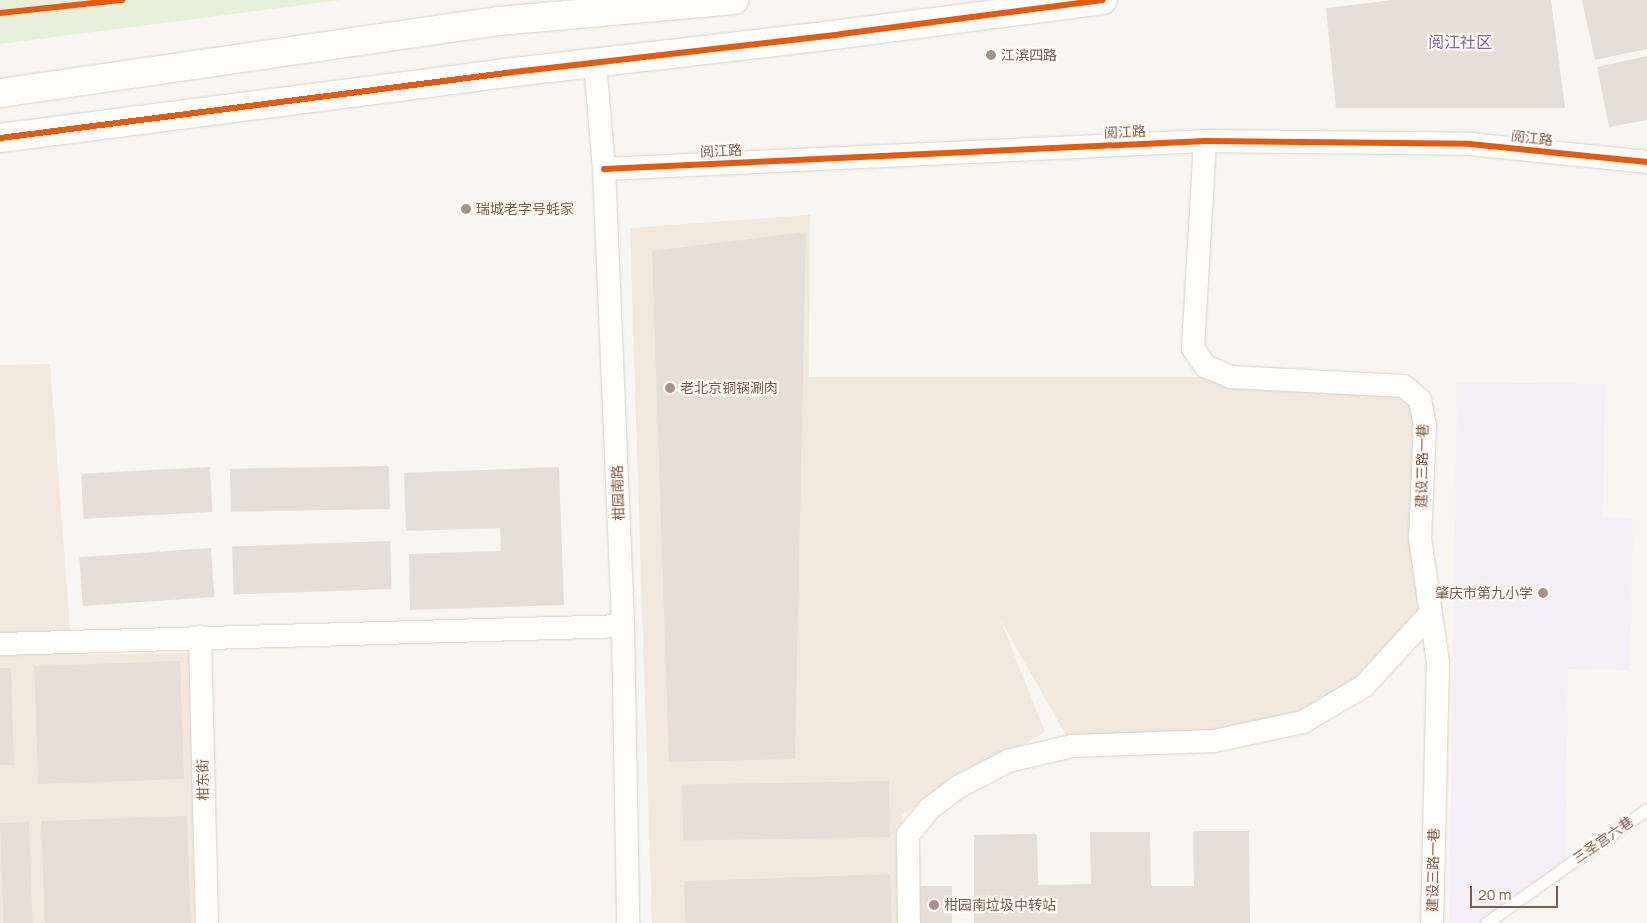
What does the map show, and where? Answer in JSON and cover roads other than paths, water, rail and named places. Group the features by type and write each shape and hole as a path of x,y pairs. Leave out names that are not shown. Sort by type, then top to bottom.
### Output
{"main road":[{"path":"0,93 499,21 734,0"},
{"path":"0,138 506,73 595,64 1102,0"},
{"path":"55,86 60,129"}],"street":[{"name":"柑园南路","path":"595,64 604,169 623,626 628,923"},
{"name":"阅江路","path":"604,169 1205,141 1470,144 1647,162"},
{"name":"建设三路一巷","path":"1205,141 1193,348 1205,366 1231,377 1404,386 1420,400 1425,425 1420,539 1438,662 1432,923"},
{"path":"908,923 908,835 930,809 958,788 1008,761 1072,746 1214,741 1303,722 1364,686 1430,614"},
{"path":"0,644 623,626"},
{"name":"柑东街","path":"200,637 207,923"}],"lane":[{"name":"三圣宫六巷","path":"1486,923 1647,809"}],"place":[{"name":"江滨四路","path":"991,55"},
{"name":"瑞城老字号蚝家","path":"466,209"},
{"name":"老北京铜锅涮肉","path":"670,388"},
{"name":"肇庆市第九小学","path":"1543,593"},
{"name":"柑园南垃圾中转站","path":"934,905"}],"district":[{"name":"阅江社区","path":"1460,42"}]}
